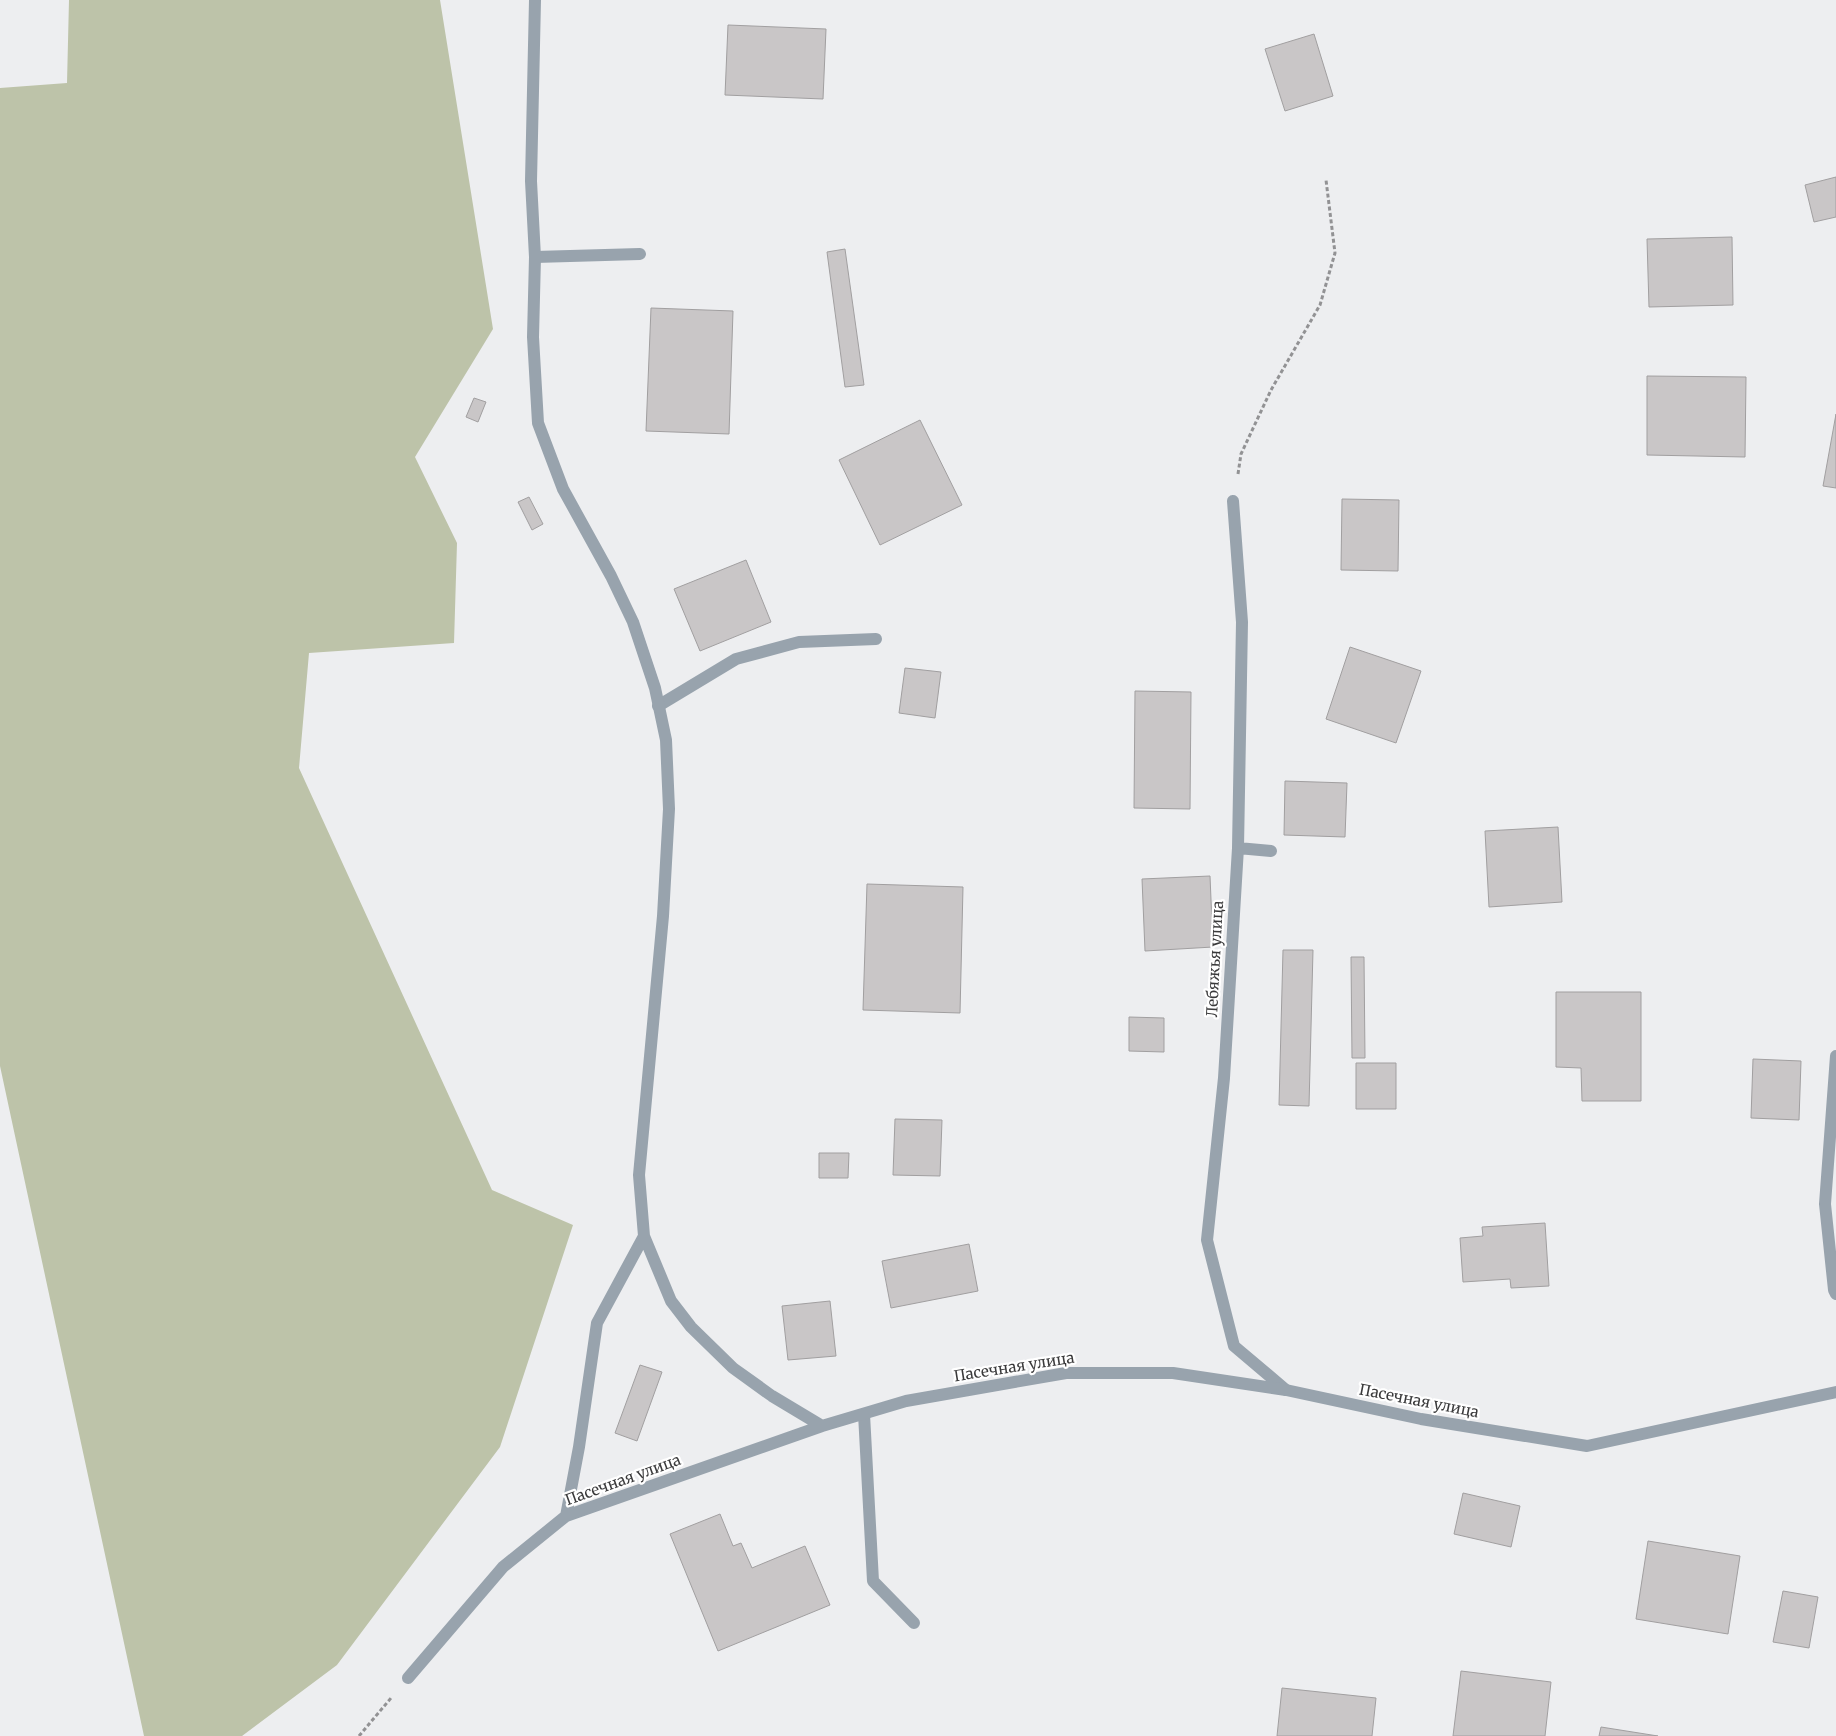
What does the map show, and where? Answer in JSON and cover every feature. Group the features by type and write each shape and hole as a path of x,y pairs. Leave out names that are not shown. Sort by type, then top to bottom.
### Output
{"street":[{"path":"535,0 531,181 535,257 533,337 538,423 563,489 611,576 633,622 654,688 666,740 669,809 663,916 639,1176 644,1236 671,1300 691,1327 733,1368 772,1396 822,1426"},
{"path":"535,257 640,254"},
{"name":"Лебяжья улица","path":"1233,501 1242,622 1238,848 1224,1078 1206,1240 1234,1346 1286,1390"},
{"path":"658,706 736,659 799,642 876,639"},
{"path":"1238,848 1271,851"},
{"path":"1836,1056 1825,1204 1836,1294"},
{"path":"566,1516 579,1448 597,1323 644,1236"},
{"name":"Пасечная улица","path":"408,1678 503,1566 566,1516 822,1426 906,1401 1066,1373 1174,1373 1286,1390 1420,1419 1587,1446 1836,1392"},
{"path":"864,1414 872,1581 914,1623"}],"path":[{"path":"1233,501 1241,454 1271,390 1320,305 1323,296 1335,253 1326,180"},
{"path":"360,1736 408,1678"}],"green space":[{"path":"69,0 440,0 493,329 415,457 457,543 454,643 309,653 299,768 492,1190 573,1225 500,1447 337,1665 242,1736 144,1736 0,1066 0,88 67,83"}],"building":[{"path":"728,25 826,29 823,99 725,95"},
{"path":"1314,34 1333,96 1285,111 1265,49"},
{"path":"1836,177 1836,217 1814,222 1805,185"},
{"path":"1732,237 1733,305 1649,307 1647,239"},
{"path":"845,249 864,385 845,387 827,252"},
{"path":"651,308 733,311 729,434 646,431"},
{"path":"1647,376 1746,377 1745,457 1647,455"},
{"path":"474,398 486,402 478,422 466,417"},
{"path":"1836,414 1836,488 1823,486"},
{"path":"920,420 962,505 880,545 839,460"},
{"path":"529,497 543,524 532,530 518,502"},
{"path":"1342,499 1399,500 1398,571 1341,570"},
{"path":"746,560 771,622 700,651 674,589"},
{"path":"1350,647 1421,671 1396,743 1326,719"},
{"path":"905,668 941,672 935,718 899,713"},
{"path":"1135,691 1191,692 1190,809 1134,808"},
{"path":"1285,781 1347,783 1345,837 1284,835"},
{"path":"1558,827 1562,902 1489,907 1485,831"},
{"path":"1210,876 1213,947 1145,951 1142,879"},
{"path":"867,884 963,887 960,1013 863,1010"},
{"path":"1283,950 1313,950 1309,1106 1279,1105"},
{"path":"1351,957 1364,957 1365,1058 1352,1058"},
{"path":"1556,992 1641,992 1641,1101 1582,1101 1581,1068 1556,1067"},
{"path":"1129,1017 1164,1018 1164,1052 1129,1051"},
{"path":"1753,1059 1801,1061 1799,1120 1751,1118"},
{"path":"1356,1063 1396,1063 1396,1109 1356,1109"},
{"path":"895,1119 942,1120 940,1176 893,1175"},
{"path":"819,1153 849,1153 848,1178 819,1178"},
{"path":"1545,1223 1549,1286 1511,1288 1510,1279 1463,1282 1460,1238 1483,1236 1482,1227"},
{"path":"969,1244 978,1291 891,1308 882,1261"},
{"path":"830,1301 836,1356 788,1360 782,1306"},
{"path":"640,1365 662,1372 637,1441 615,1433"},
{"path":"1463,1493 1520,1506 1511,1547 1454,1534"},
{"path":"720,1514 733,1546 741,1543 752,1568 805,1546 830,1605 718,1651 670,1534"},
{"path":"1648,1541 1740,1556 1728,1634 1636,1619"},
{"path":"1783,1591 1818,1597 1809,1648 1773,1642"},
{"path":"1461,1671 1551,1682 1545,1736 1453,1736"},
{"path":"1282,1688 1376,1698 1372,1736 1277,1736"},
{"path":"1601,1727 1658,1736 1599,1736"}]}
